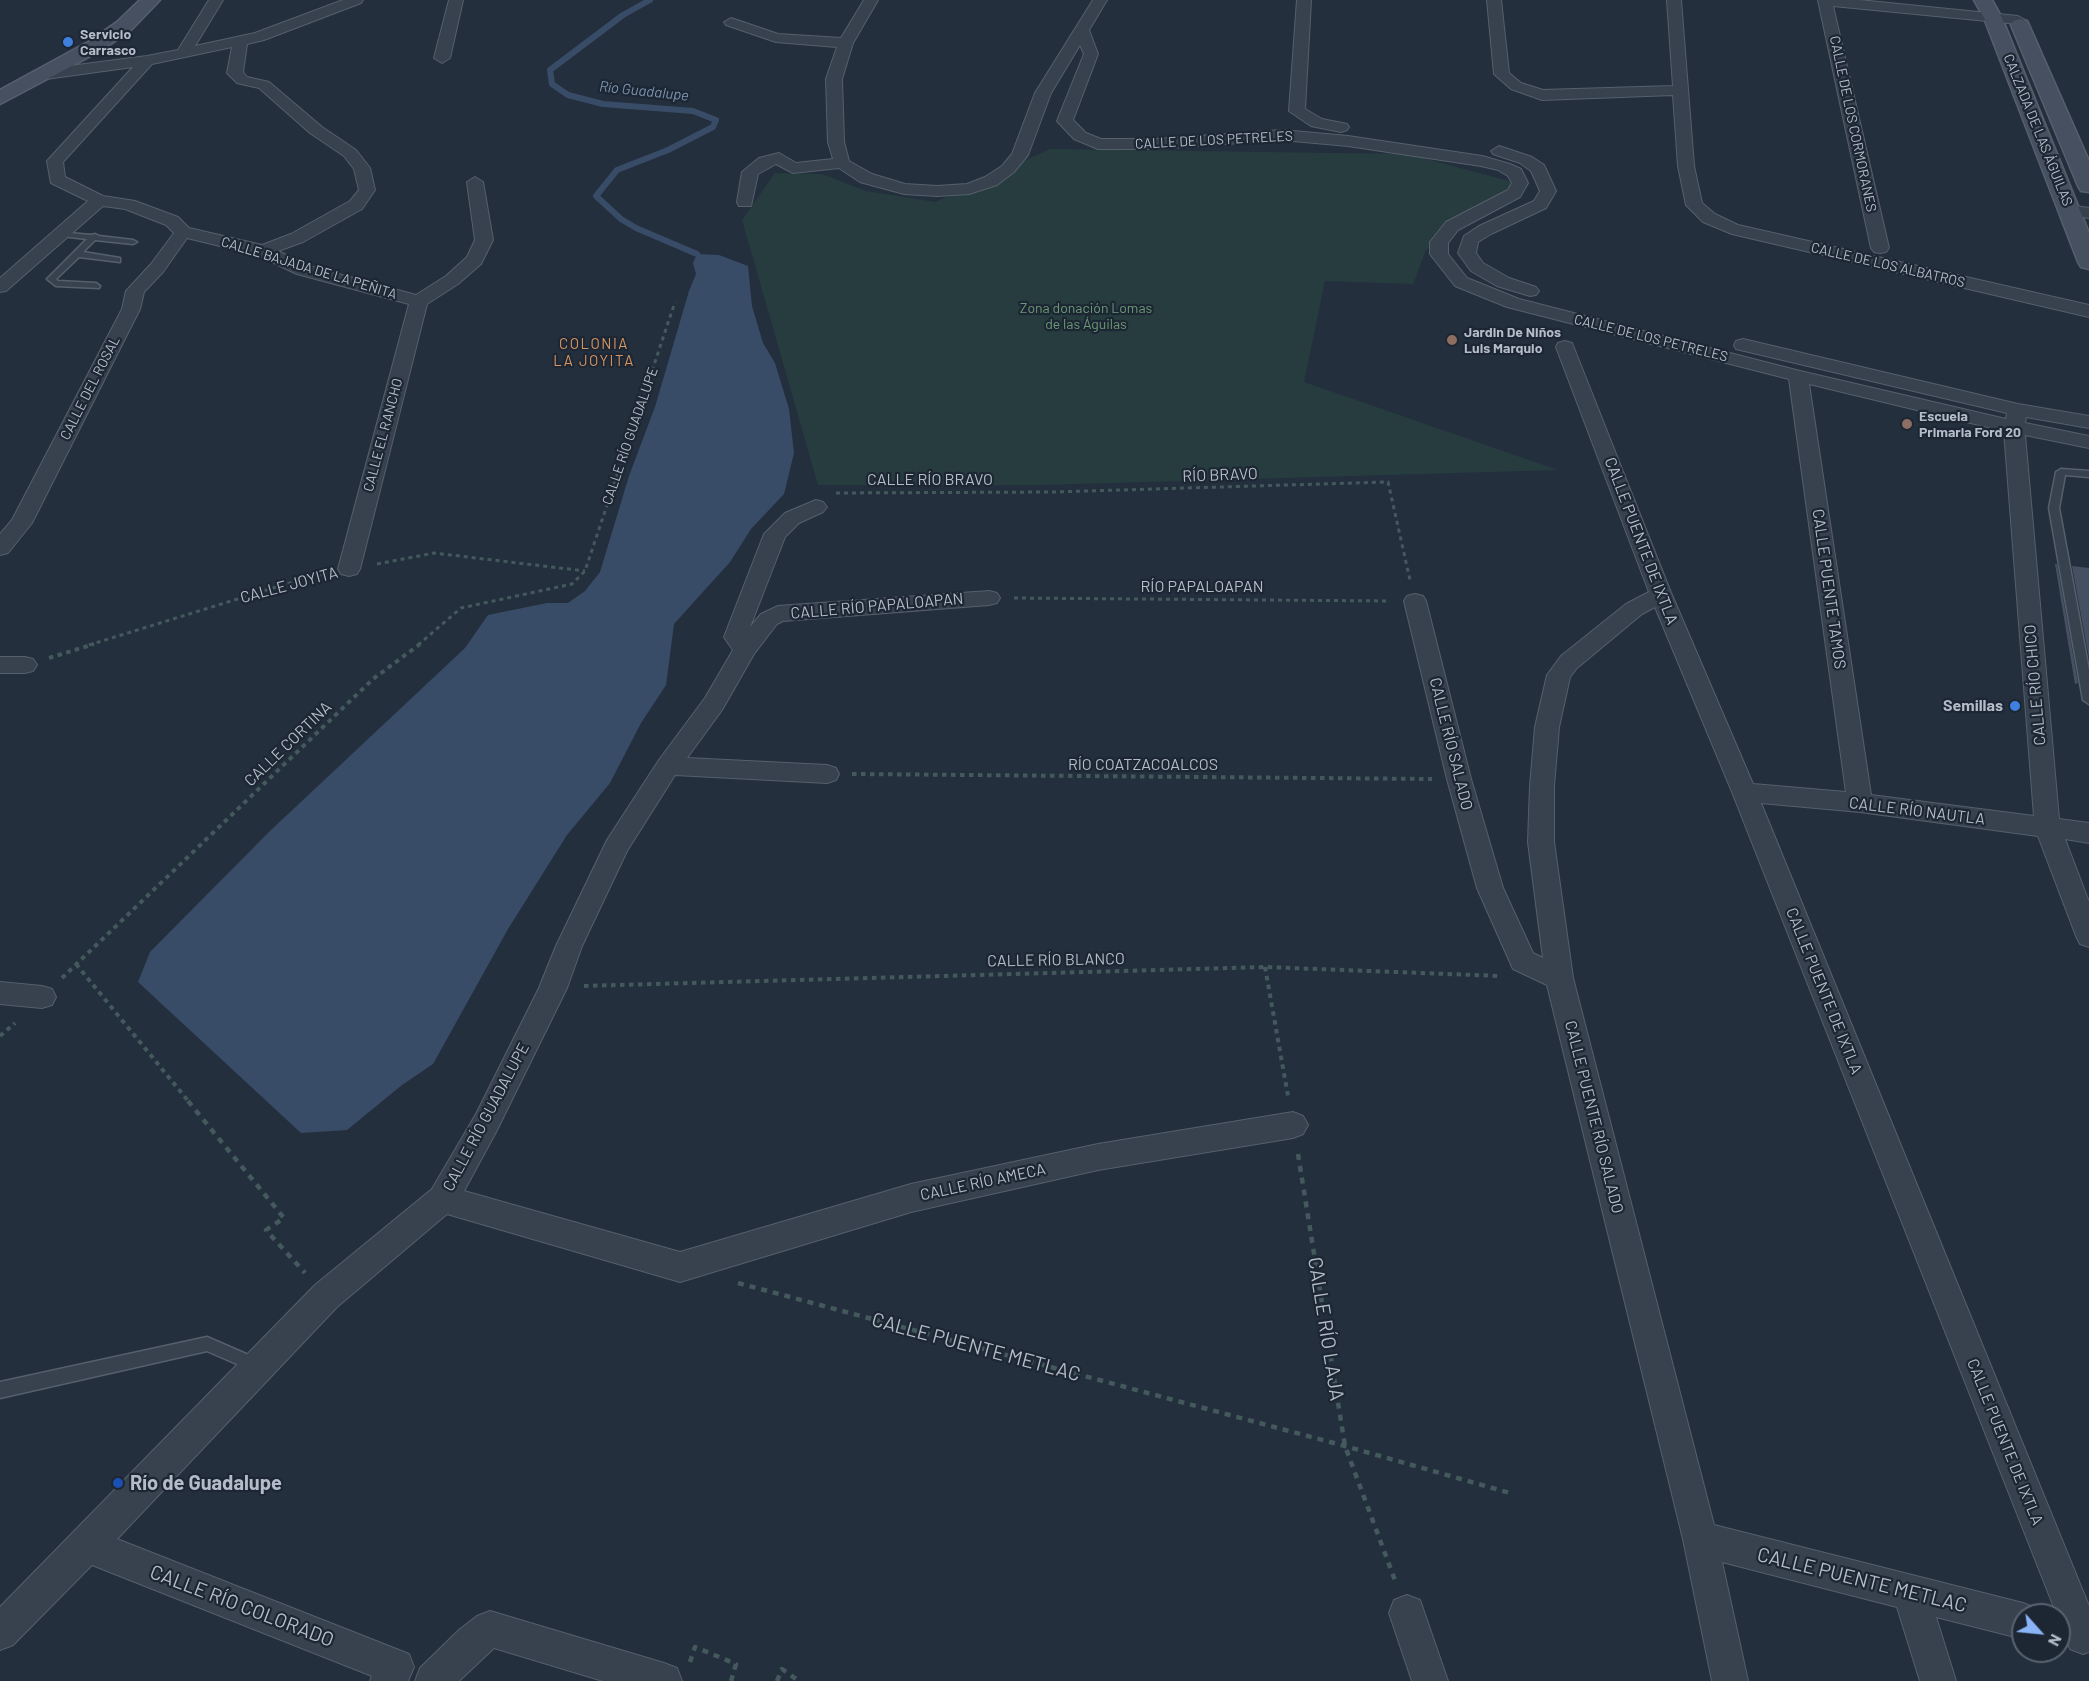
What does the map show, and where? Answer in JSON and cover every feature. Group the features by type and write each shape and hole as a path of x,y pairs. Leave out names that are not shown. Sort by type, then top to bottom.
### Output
{"main road":[{"path":"0,98 95,46 124,26 151,0"},
{"name":"CALZADA DE LAS ÁGUILAS","path":"2000,9 2089,186"},
{"name":"CALZADA DE LAS ÁGUILAS","path":"2000,9 2079,211 2089,262"}],"street":[{"path":"184,52 216,0"},
{"path":"46,74 147,61 259,37 356,0"},
{"path":"442,58 456,0"},
{"path":"842,164 836,142 834,79 846,43 871,0"},
{"path":"745,202 750,172 765,161 779,158 793,168 842,164 867,178 904,189 937,191 969,189 991,181 1008,169 1020,155 1043,93 1083,32 1100,0"},
{"name":"CALLE DE LOS PETRELES","path":"1304,0 1297,111 1317,123 1492,149 1526,160 1538,168 1548,191 1540,204 1485,230 1470,240 1467,253 1477,267 1503,282 1568,303 2016,418 2089,442"},
{"path":"1494,0 1502,74 1516,86 1542,95 1682,90"},
{"path":"1674,0 1686,166 1694,205"},
{"path":"1913,0 2000,9"},
{"path":"1825,1 2000,9"},
{"name":"CALLE DE LOS CORMORANES","path":"1825,1 1880,248"},
{"path":"731,22 776,38 846,43"},
{"name":"CALLE DE LOS PETRELES","path":"1083,32 1091,54 1065,121 1080,136 1098,144 1146,144 1282,135 1348,141 1482,161 1504,167 1515,173 1520,183 1514,193 1452,226 1439,242 1439,254 1461,282 1513,303 1798,376 2016,418 2089,422"},
{"path":"240,41 235,74 242,80 264,85 316,130 350,153 362,168 367,190 356,205 297,238 262,251"},
{"name":"CALLE BAJADA DE LA PEÑITA","path":"147,61 55,161 57,179 99,200 129,205 172,221 183,232 262,251 303,270 419,302 452,280 475,260 484,240 475,182"},
{"path":"0,287 99,200"},
{"name":"CALLE DE LOS ALBATROS","path":"1694,205 2089,295"},
{"name":"CALLE DE LOS ALBATROS","path":"1694,205 1709,218 1732,229 2089,311"},
{"name":"CALLE DEL ROSAL","path":"0,548 21,523 131,309 135,291 157,268 183,232"},
{"name":"CALLE EL RANCHO","path":"349,569 419,302"},
{"name":"CALLE PUENTE DE IXTLA","path":"1565,347 1661,595 1744,792 2077,1634"},
{"name":"CALLE PUENTE TAMOS","path":"1798,376 1860,803"},
{"name":"CALLE RÍO CHICO","path":"2016,418 2047,827 2089,936"},
{"path":"745,649 735,637 775,534 792,518 816,507"},
{"name":"CALLE PUENTE RÍO SALADO","path":"1661,595 1634,609 1569,662 1559,675 1547,727 1542,786 1541,842 1559,978 1700,1539 1730,1681"},
{"name":"CALLE RÍO PAPALOAPAN","path":"745,649 769,619 778,614 989,598"},
{"name":"CALLE RÍO SALADO","path":"1415,601 1459,779 1490,888 1523,961 1559,978"},
{"name":"CALLE RÍO GUADALUPE","path":"0,1632 87,1545 326,1296 443,1199 486,1123 553,988 569,946 616,847 668,766 714,704 745,649"},
{"path":"0,665 25,665"},
{"path":"668,766 827,774"},
{"name":"CALLE RÍO NAUTLA","path":"1744,792 1860,803 2089,833"},
{"path":"0,993 42,997"},
{"name":"CALLE RÍO AMECA","path":"680,1267 911,1198 1098,1157 1293,1125"},
{"path":"443,1199 680,1267"},
{"name":"CALLE PUENTE METLAC","path":"1700,1539 2011,1618"},
{"name":"CALLE RÍO COLORADO","path":"87,1545 392,1674"},
{"path":"1911,1593 1938,1681"},
{"path":"1407,1613 1430,1681"},
{"path":"433,1681 490,1629 676,1675"}],"lane":[{"path":"61,234 134,242"},
{"path":"95,236 51,279 52,282 96,286"},
{"path":"77,254 117,260"},
{"path":"2089,474 2061,472 2054,507 2089,700"},
{"path":"0,1390 207,1344 259,1366"}],"path":[{"name":"CALLE RÍO GUADALUPE","path":"585,571 675,302"},
{"name":"RÍO BRAVO","path":"1053,492 1388,482 1415,601"},
{"name":"CALLE RÍO BRAVO","path":"816,507 822,493 1053,492"},
{"name":"CALLE JOYITA","path":"25,665 299,580 434,553 585,571"},
{"name":"CALLE CORTINA","path":"42,997 373,679 412,651 461,608 572,584 585,571"},
{"name":"RÍO PAPALOAPAN","path":"989,598 1415,601"},
{"name":"RÍO COATZACOALCOS","path":"827,774 1459,779"},
{"path":"76,964 284,1218 266,1230 326,1296"},
{"name":"CALLE RÍO BLANCO","path":"553,988 624,983 1265,967 1559,978"},
{"name":"CALLE RÍO LAJA","path":"1265,967 1345,1446 1407,1613"},
{"name":"CALLE PUENTE METLAC","path":"680,1267 1345,1446 1510,1493"},
{"path":"676,1675 695,1647 736,1664 731,1681"},
{"path":"777,1681 782,1669 799,1681"}],"green space":[{"name":"Zona donación Lomas de las Águilas","path":"1050,149 1408,154 1520,184 1426,250 1413,284 1325,281 1304,382 1558,470 1043,485 818,485 742,220 775,173 822,174 866,191 935,202"}],"water":[{"path":"697,254 719,255 748,266 752,306 763,343 775,363 789,409 794,453 784,494 751,529 730,562 674,624 666,685 641,723 610,783 567,835 508,929 433,1064 402,1085 347,1130 301,1133 138,982 150,952 270,831 465,648 488,615 547,603 568,603 585,591 600,572 629,476 655,407 696,274 693,263"}],"building":[{"path":"2055,564 2057,564 2078,683 2075,684"},
{"path":"2072,566 2089,568 2089,658"}],"waterway":[{"name":"Río Guadalupe","path":"650,0 623,15 550,70 552,84 568,95 603,104 693,111 716,120 713,127 668,150 617,170 596,196 621,219 636,228 697,254"}],"place":[{"name":"Servicio Carrasco","path":"68,42"},
{"name":"Jardin De Niños Luis Marquio","path":"1452,340"},
{"name":"Escuela Primaria Ford 20","path":"1907,424"},
{"name":"Semillas","path":"2015,706"},
{"name":"Río de Guadalupe","path":"118,1483"}],"district":[{"name":"COLONIA LA JOYITA","path":"594,352"}]}
